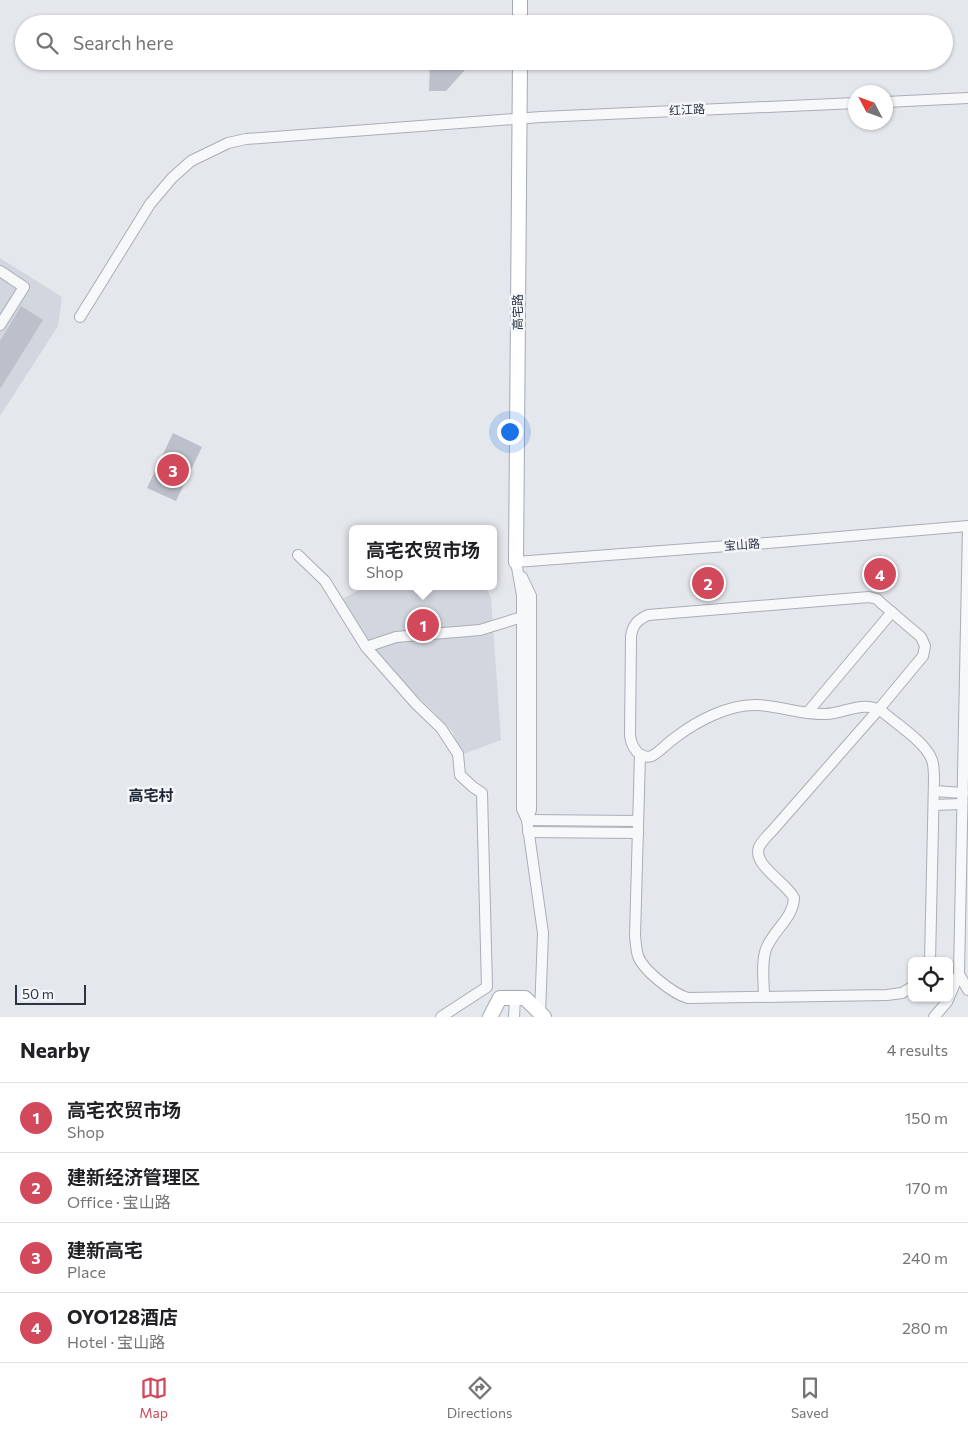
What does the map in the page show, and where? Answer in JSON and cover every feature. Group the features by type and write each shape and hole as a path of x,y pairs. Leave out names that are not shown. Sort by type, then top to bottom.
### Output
{"main road":[{"path":"520,0 520,15"},
{"name":"高宅路","path":"516,562 520,70"},
{"path":"490,1017 500,998 525,998 542,1015"}],"street":[{"path":"893,102 968,98"},
{"name":"红江路","path":"80,317 157,195 181,169 200,155 228,143 246,139 520,118 848,103"},
{"path":"0,271 24,287 0,325"},
{"path":"934,1017 947,1002 959,974 968,526"},
{"name":"宝山路","path":"516,562 789,542 968,526"},
{"path":"298,555 325,580 366,647 416,704 441,728 458,754 460,775 473,788 482,793 487,987 441,1017"},
{"path":"516,562 522,595 522,809 527,820 544,933 542,1015"},
{"path":"516,562 531,596 531,810 527,820"},
{"path":"764,997 765,951 791,912 794,898 787,886 761,864 758,858 759,846 879,709 920,660 925,649 924,642 921,637 877,599 869,597 656,614 643,617 633,627 631,638 630,735 632,745 640,755 652,756 680,733 711,717 736,708 758,706 827,714 860,707 879,709 921,745 932,763 934,792 930,957"},
{"path":"807,713 892,612"},
{"path":"366,647 396,637 480,630 522,617"},
{"path":"640,755 635,936 638,956 642,963 675,993 688,998 896,995 908,989"},
{"path":"934,792 962,792"},
{"path":"934,805 962,804"},
{"path":"527,820 638,821"},
{"path":"528,832 638,833"},
{"path":"959,974 968,990"},
{"path":"514,1017 515,998"}],"shaded area":[{"path":"0,258 62,297 58,326 0,416"},
{"path":"359,590 487,590 491,598 501,740 461,755 453,732 365,643 342,599"}],"building":[{"path":"430,70 465,70 446,91 429,91"},
{"path":"21,306 43,320 0,389 0,341"},
{"path":"173,433 202,447 176,501 147,488"}],"place":[{"name":"建新高宅","path":"173,470"},
{"name":"OYO128酒店","path":"880,574"},
{"name":"建新经济管理区","path":"708,583"},
{"name":"高宅农贸市场","path":"423,625"}],"district":[{"name":"高宅村","path":"151,796"}]}
